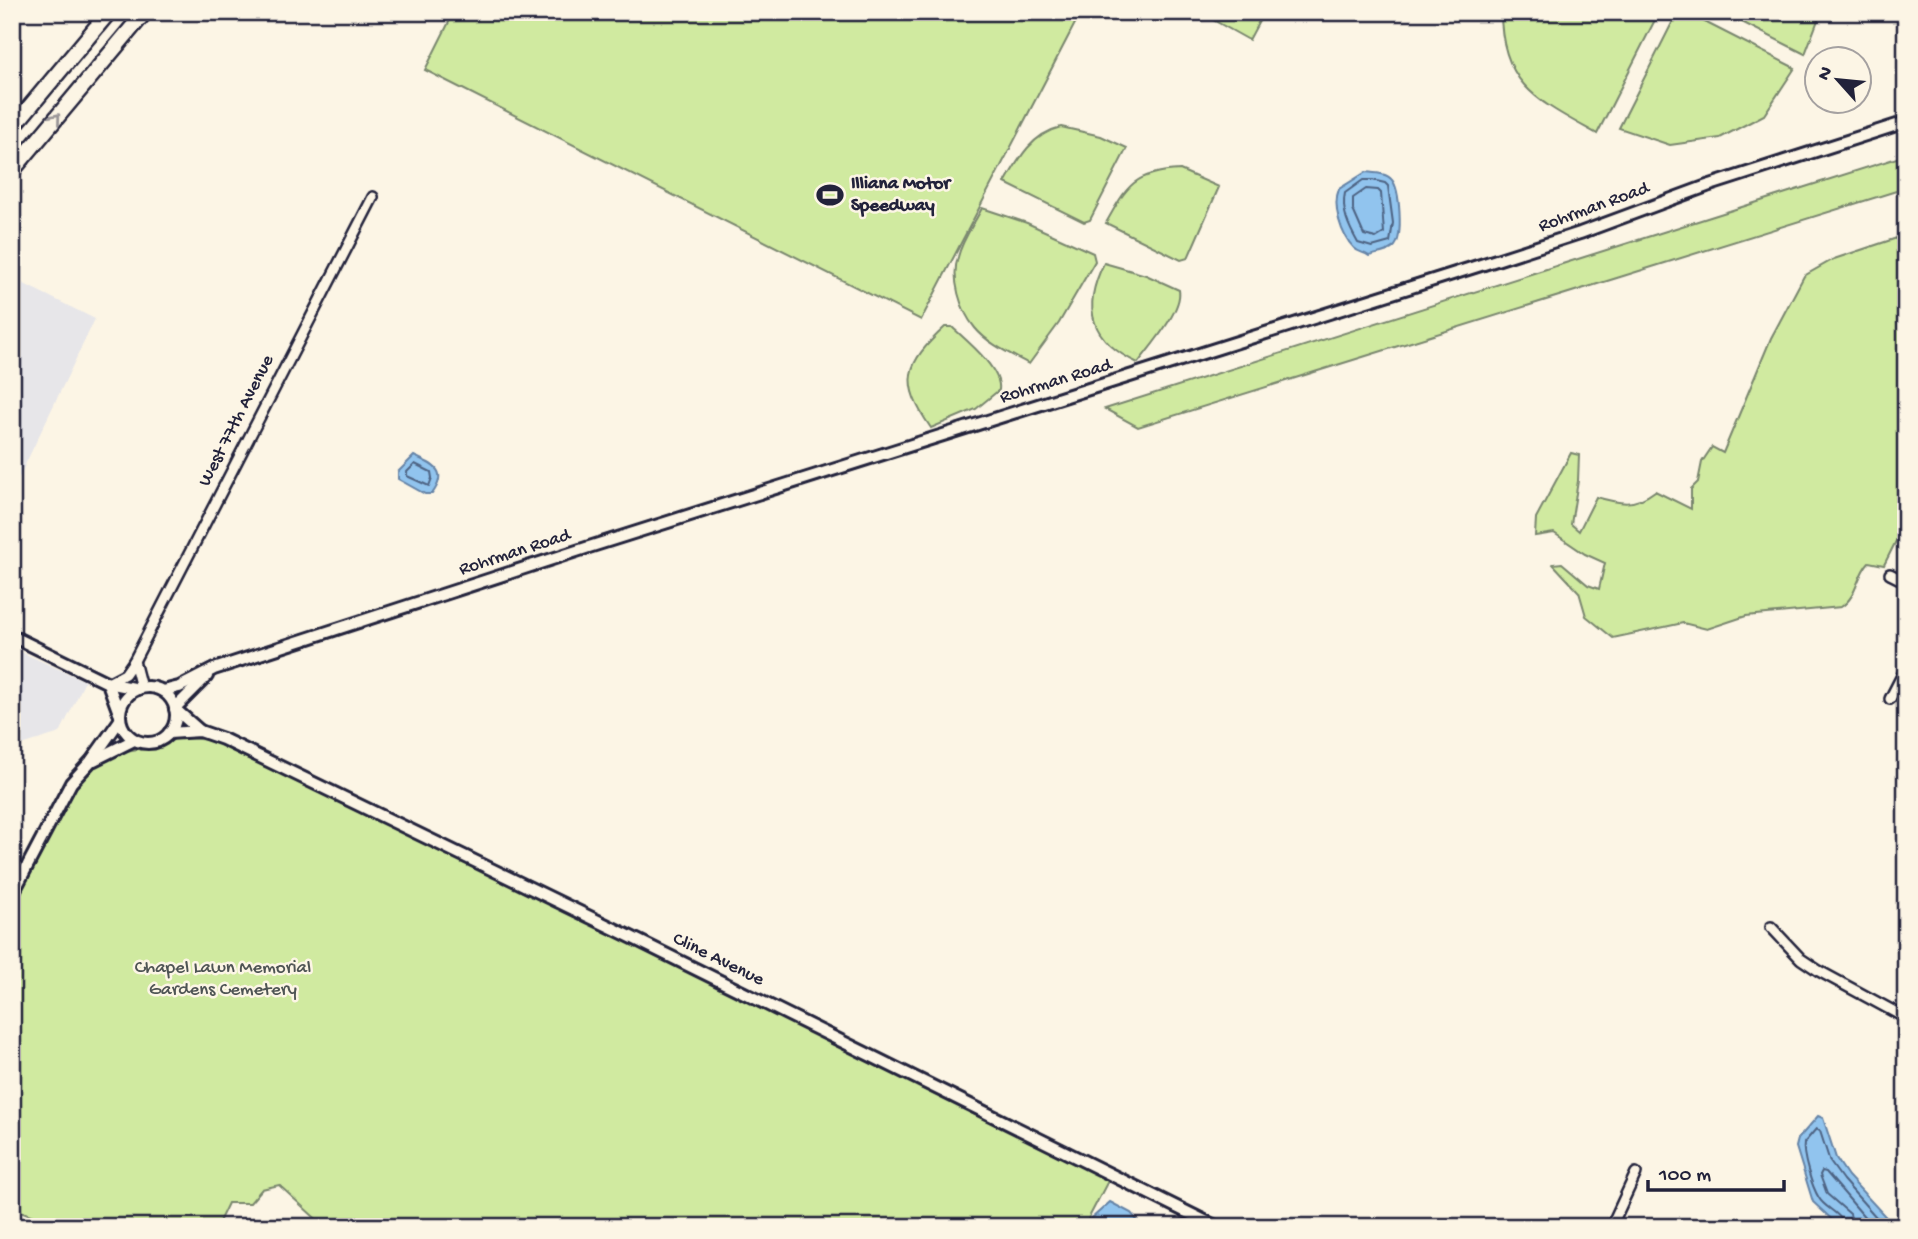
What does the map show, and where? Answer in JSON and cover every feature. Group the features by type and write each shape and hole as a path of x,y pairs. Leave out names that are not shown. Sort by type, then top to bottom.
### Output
{"main road":[{"path":"12,128 109,12"},
{"path":"12,170 145,12"}],"street":[{"name":"Rohrman Road","path":"163,691 179,687 214,669 589,547 1580,233 1707,186 1906,122"},
{"name":"West 77th Avenue","path":"108,683 125,674 134,661 373,197"},
{"path":"1890,574 1906,582"},
{"path":"12,636 108,683 139,688 152,687 163,691 175,708 176,719 169,733 153,743 134,740 125,732 108,683"},
{"path":"134,661 139,688"},
{"path":"1890,699 1906,668"},
{"name":"Rohrman Road","path":"175,708 214,669"},
{"path":"12,895 71,783 91,761 120,717 127,696 139,688"},
{"name":"Cline Avenue","path":"175,708 200,731"},
{"name":"Cline Avenue","path":"169,733 200,731 223,739 1217,1227"},
{"path":"91,761 134,740"},
{"path":"1771,927 1801,959 1906,1018"},
{"path":"1611,1227 1636,1173"}],"shaded area":[{"path":"12,278 95,319 12,492"},
{"path":"12,648 85,681 60,733 12,748"}],"green space":[{"name":"Illiana Motor Speedway","path":"454,12 1081,12 921,320 425,70"},
{"path":"1199,12 1264,12 1249,40"},
{"path":"1501,12 1659,12 1597,134 1542,101 1516,75 1503,37"},
{"path":"1722,12 1821,12 1808,46 1802,46 1802,52"},
{"path":"1689,14 1795,68 1764,115 1720,138 1670,145 1619,128 1674,19"},
{"path":"1061,127 1101,136 1127,148 1090,220 1084,222 1005,183 1021,156 1034,141"},
{"path":"1906,155 1906,188 1138,427 1105,409"},
{"path":"1180,170 1219,187 1188,258 1181,260 1106,223 1120,199 1134,183 1152,174"},
{"path":"982,208 1027,223 1093,253 1095,261 1059,323 1029,364 980,334 965,312 958,294 958,257"},
{"path":"1906,235 1906,521 1884,565 1869,562 1851,597 1841,607 1746,616 1707,629 1683,623 1613,638 1586,616 1579,592 1553,564 1562,563 1588,585 1599,589 1605,563 1585,554 1554,533 1535,536 1536,518 1571,453 1579,455 1571,524 1579,531 1596,497 1627,503 1640,500 1655,491 1691,509 1691,489 1698,482 1702,462 1712,447 1723,453 1771,338 1804,276 1834,259"},
{"path":"1104,263 1146,275 1179,290 1179,298 1171,318 1138,363 1110,345 1095,322 1093,295"},
{"path":"945,327 952,327 982,356 995,373 999,390 976,409 931,428 914,398 911,374 921,352"},
{"name":"Chapel Lawn Memorial Gardens Cemetery","path":"170,739 209,740 230,747 1109,1179 1084,1227 325,1227 279,1185 262,1189 250,1203 228,1203 215,1227 67,1227 18,1210 12,1211 12,906 69,795 87,773 119,752 151,747"}],"water":[{"path":"1366,172 1384,175 1392,180 1400,213 1395,246 1369,256 1356,250 1345,236 1337,204 1339,189"},
{"path":"414,456 428,462 439,474 432,494 425,494 398,479 398,472"},
{"path":"1818,1116 1823,1118 1836,1158 1848,1176 1895,1227 1840,1227 1813,1202 1796,1147 1798,1139"},
{"path":"1110,1202 1131,1213 1143,1227 1086,1227"}],"place":[{"name":"Illiana Motor Speedway","path":"830,195"}]}
